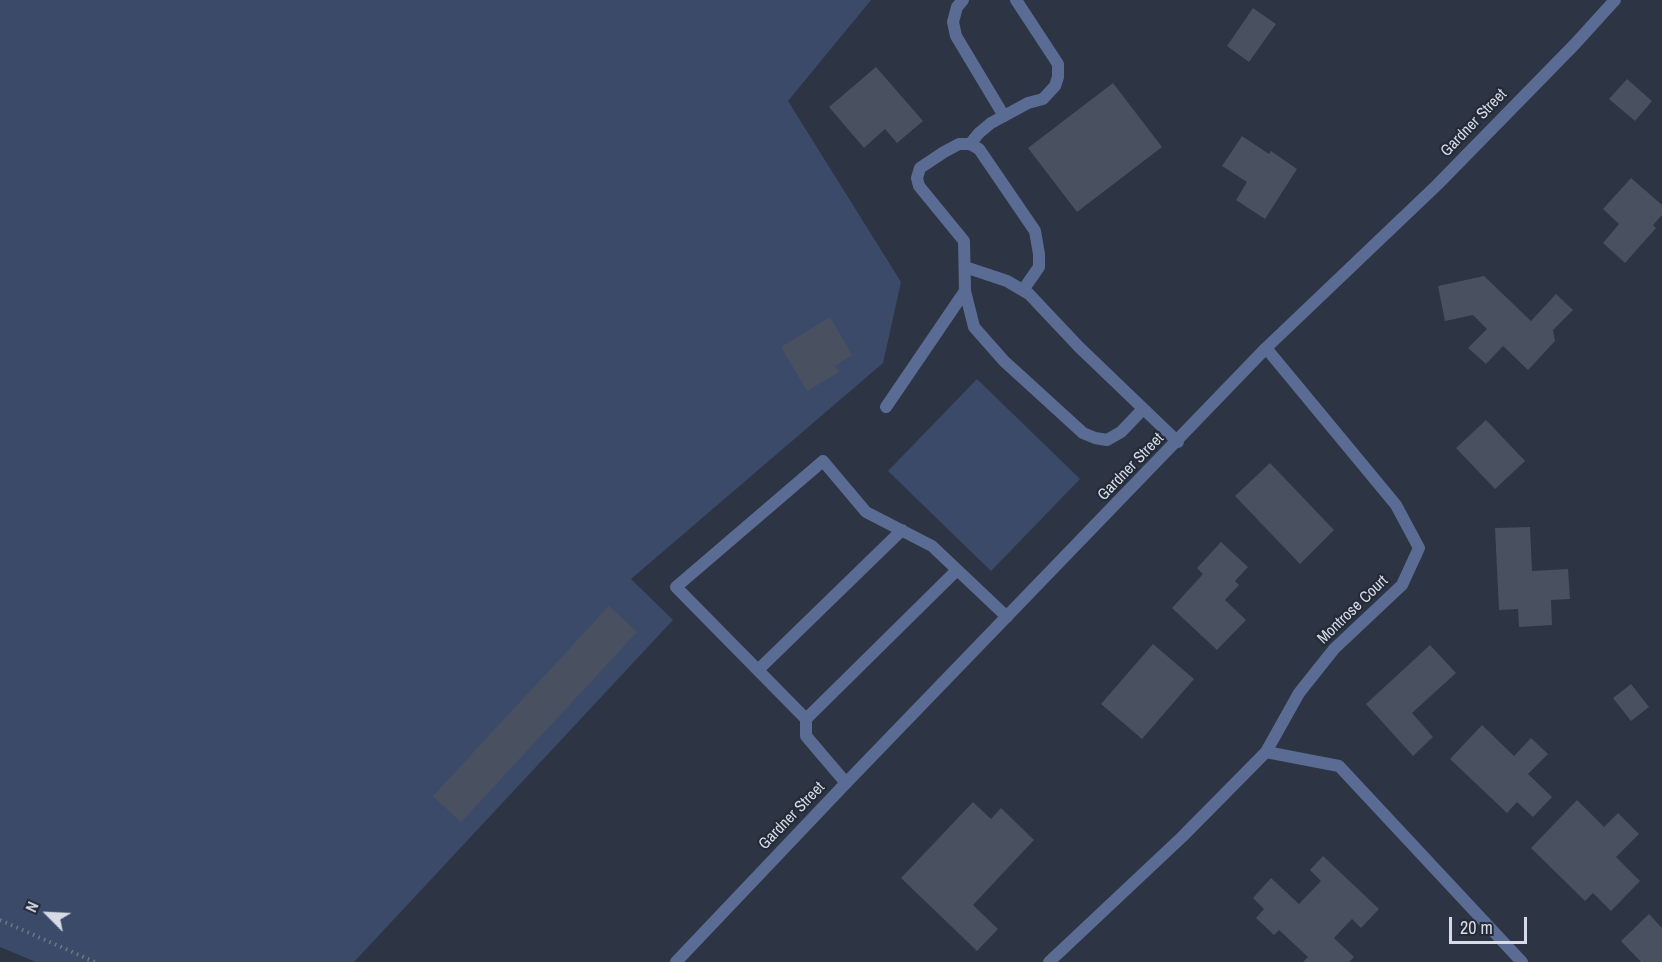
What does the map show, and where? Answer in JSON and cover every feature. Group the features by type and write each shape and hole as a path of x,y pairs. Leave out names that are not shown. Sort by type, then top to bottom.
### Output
{"street":[{"path":"963,0 957,7 953,22 956,36 1004,116"},
{"path":"970,144 979,133 1004,116 1043,99 1055,86 1058,77 1058,64 1016,0"},
{"name":"Gardner Street","path":"676,962 1266,348 1437,185 1615,0"},
{"path":"1023,290 1039,267 1035,231 979,149 970,144 959,144 920,168 917,178 920,186 964,241 964,291 974,327 1004,361 1083,433 1095,438 1107,440 1121,432 1143,409"},
{"path":"965,267 1007,281 1029,294 1079,347 1178,442"},
{"path":"885,407 964,291"},
{"name":"Montrose Court","path":"1049,962 1182,837 1266,752 1299,693 1334,649 1402,585 1419,548 1396,505 1266,348"},
{"path":"846,783 806,736 806,719 676,587 823,461 866,512 932,546 1007,617"},
{"path":"758,670 902,530"},
{"path":"806,719 957,570"},
{"path":"1266,752 1339,766 1522,962"}],"path":[{"path":"0,920 95,962"}],"shaded area":[{"path":"0,0 871,0 788,101 901,282 883,363 631,579 673,620 354,962 36,962 0,947"},
{"path":"977,379 1080,479 991,571 888,471"}],"building":[{"path":"1253,8 1276,24 1249,62 1227,46"},
{"path":"876,67 923,121 897,143 885,129 864,148 829,107"},
{"path":"1627,79 1652,101 1635,121 1609,99"},
{"path":"1113,83 1162,147 1077,212 1028,148"},
{"path":"1242,136 1269,154 1271,151 1297,169 1265,219 1236,200 1247,182 1222,166"},
{"path":"1631,178 1662,205 1662,215 1653,225 1656,228 1625,263 1603,243 1619,224 1603,209"},
{"path":"1484,276 1531,321 1556,294 1573,310 1553,330 1555,341 1528,370 1503,346 1486,364 1468,348 1487,329 1473,315 1445,321 1438,286"},
{"path":"830,317 852,355 835,366 839,372 807,391 781,347"},
{"path":"1486,420 1525,461 1495,489 1456,448"},
{"path":"1270,463 1334,530 1300,564 1235,496"},
{"path":"1530,527 1532,571 1568,569 1570,599 1551,600 1552,625 1519,627 1518,609 1499,610 1495,528"},
{"path":"1221,542 1248,567 1235,581 1239,585 1225,600 1246,620 1217,650 1172,608 1203,574 1197,568"},
{"path":"609,606 637,632 461,822 433,796"},
{"path":"1153,644 1194,679 1142,739 1101,704"},
{"path":"1430,645 1456,673 1412,713 1433,737 1413,756 1366,704"},
{"path":"1631,684 1649,707 1631,721 1613,698"},
{"path":"1482,725 1514,756 1531,738 1548,754 1528,774 1552,797 1533,817 1517,802 1507,813 1450,759"},
{"path":"1577,800 1604,827 1618,813 1639,834 1616,857 1640,881 1611,911 1593,893 1585,901 1531,848"},
{"path":"973,802 991,819 1001,808 1034,840 973,905 998,929 977,951 901,878"},
{"path":"1323,856 1379,909 1361,928 1352,919 1334,938 1354,957 1349,962 1303,962 1308,957 1279,930 1274,935 1256,918 1264,909 1253,898 1271,878 1299,904 1321,881 1310,870"},
{"path":"1649,914 1662,928 1662,962 1641,962 1621,941"}]}
